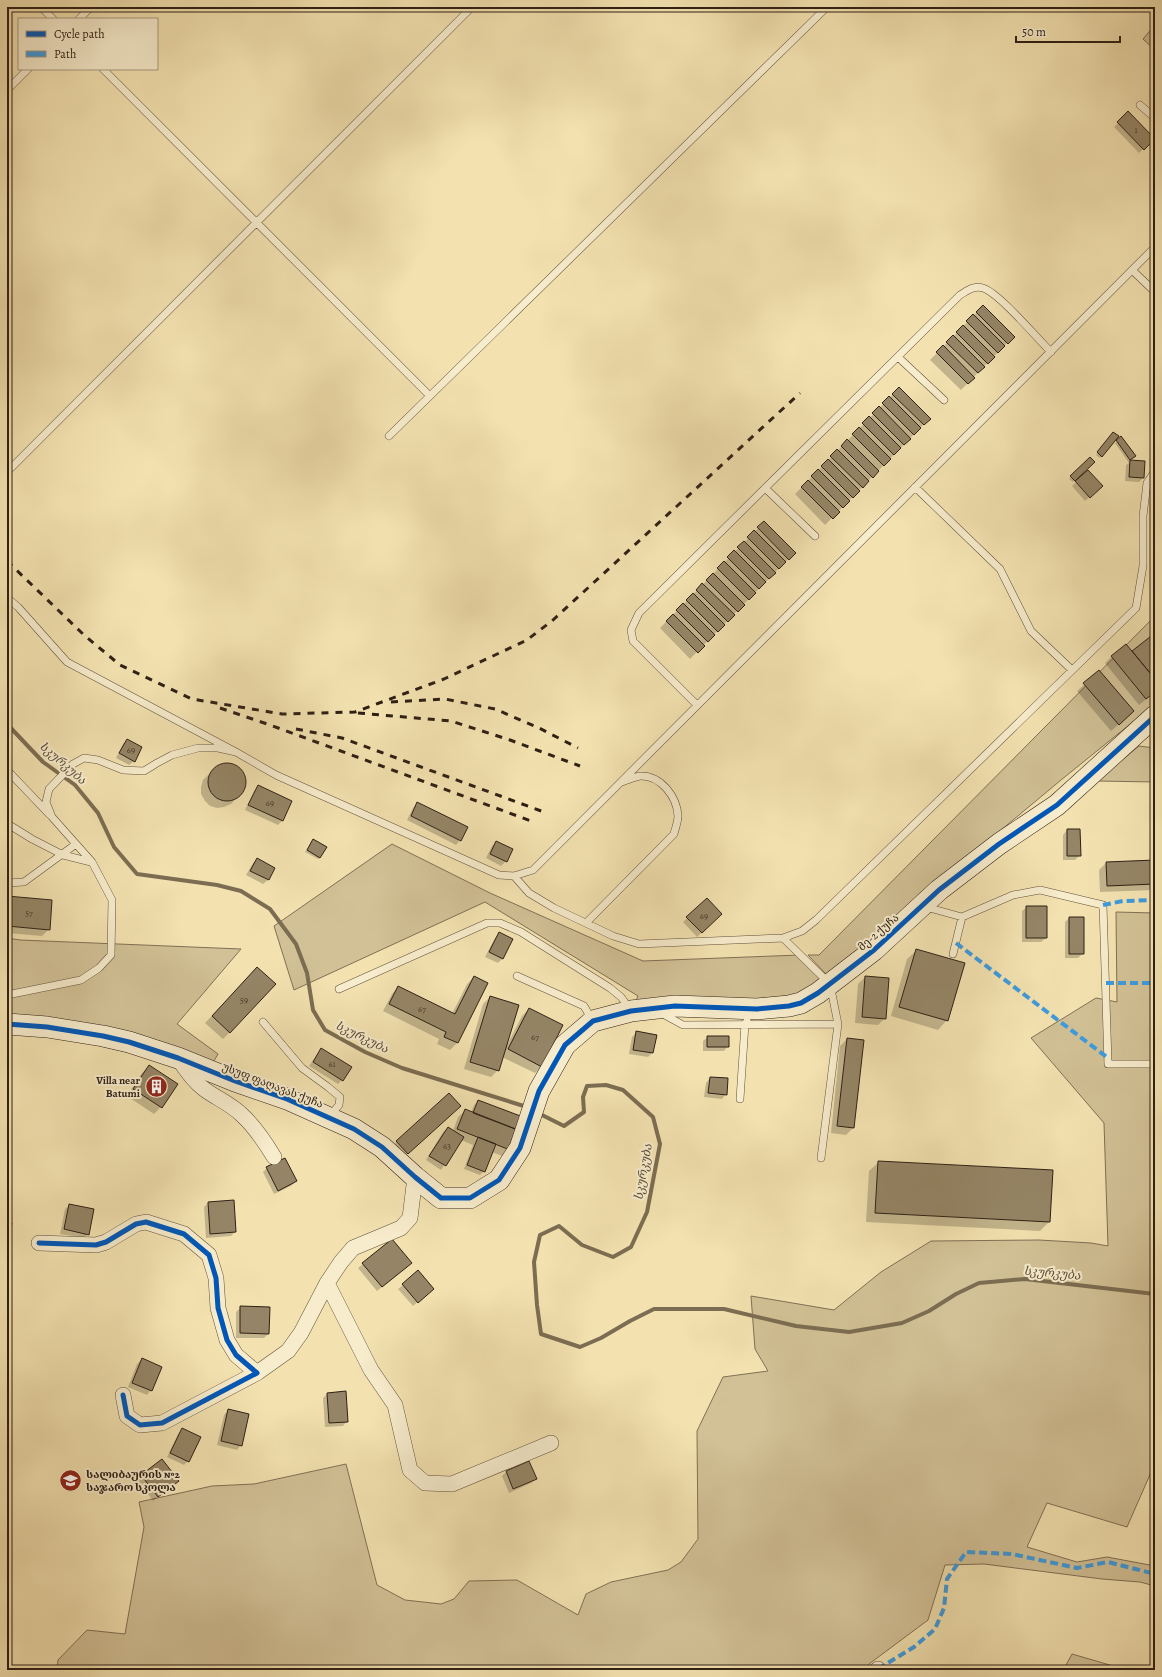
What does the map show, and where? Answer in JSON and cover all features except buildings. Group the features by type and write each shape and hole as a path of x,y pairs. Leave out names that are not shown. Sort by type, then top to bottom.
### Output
{"street":[{"name":"მე-2 ქუჩა","path":"565,1045 593,1021 631,1011 675,1006 751,1016 801,1003 830,984 874,950 939,890 999,844 1057,805 1155,716"},
{"name":"უსუფ ფაღავას ქუჩა","path":"7,1024 47,1027 103,1036 129,1042 178,1058 242,1084 287,1099 354,1129 382,1147 441,1198 470,1198 498,1180 520,1148 536,1101 565,1045"},
{"path":"178,1058 192,1078 203,1088 226,1102 243,1115 274,1157"},
{"path":"123,1395 126,1416 140,1425 162,1423 257,1374 288,1351 301,1333 327,1283 341,1262 353,1248 401,1228 410,1218 415,1177"},
{"path":"39,1243 96,1245 106,1242 136,1224 146,1222 184,1234 209,1255 216,1278 218,1308 228,1340 236,1355 257,1374"},
{"path":"327,1283 371,1370 395,1405 410,1470 425,1483 452,1484 551,1443"}],"lane":[{"path":"42,7 52,18"},
{"path":"80,18 91,7"},
{"path":"7,472 472,7"},
{"path":"389,436 827,7"},
{"path":"7,90 27,70"},
{"path":"104,70 430,396"},
{"path":"1140,104 1155,118"},
{"path":"7,598 18,607 67,662 236,752 276,775 498,875 514,876 533,870 1155,247"},
{"path":"1132,270 1155,292"},
{"path":"698,705 634,641 631,630 639,613 960,295 971,288 983,288 998,298 1051,352"},
{"path":"898,357 944,400"},
{"path":"514,876 529,893 554,908 613,936 639,944 783,938 802,931 816,920 1136,608 1143,566 1143,516 1147,483 1155,471"},
{"path":"915,487 1000,570 1031,631 1072,670"},
{"path":"765,488 815,536"},
{"path":"52,817 46,802 49,789 73,764 84,758 98,760 123,770 144,771 172,755 198,748 218,748 236,752"},
{"path":"7,770 92,862 112,900 111,955 100,968 81,980 7,995"},
{"path":"586,923 674,834 678,816 674,798 662,784 652,778 640,776 621,782"},
{"path":"7,825 63,855 92,862"},
{"path":"7,883 24,882 63,855 76,844"},
{"path":"922,906 962,917 1013,895 1040,890 1103,906 1108,1064 1155,1064"},
{"path":"953,954 962,917"},
{"path":"339,989 487,923 500,923 521,932 610,988 621,997 631,1011"},
{"path":"783,938 830,984 838,1024 822,1158"},
{"path":"517,976 584,1006 593,1021"},
{"path":"740,1099 751,1016 838,1024"},
{"path":"263,1022 302,1068 328,1086 340,1097 339,1105 329,1117"}],"shaded area":[{"path":"1155,25 1155,50 1143,39"},
{"path":"1155,616 1155,704 1061,780 827,975 808,955 819,955"},
{"path":"1139,746 1155,748 1155,782 1097,781"},
{"path":"392,844 490,893 643,961 800,955 830,984 818,993 631,1011 638,996 485,902 294,990 274,926"},
{"path":"1116,912 1155,913 1155,1471 1152,1470 1127,1527 1047,1503 1027,1547 1077,1562 1107,1557 1155,1566 1155,1586 1140,1582 1102,1579 984,1564 945,1565 928,1620 869,1664 865,1670 57,1670 58,1660 87,1630 125,1634 144,1527 139,1502 212,1486 254,1484 346,1464 377,1585 405,1600 441,1604 454,1599 469,1581 517,1580 578,1615 586,1594 611,1582 668,1570 681,1562 698,1539 697,1431 723,1377 768,1371 755,1349 751,1296 834,1310 881,1272 931,1241 1039,1240 1091,1243 1108,1246 1104,1123 1031,1038 1096,998 1117,1002"},
{"path":"7,938 20,940 241,949 177,1024 218,1054 208,1071 7,1024"},
{"path":"1072,1654 1127,1670 1076,1670 1066,1665"}],"waterway":[{"name":"სკურკუბა","path":"7,724 43,762 75,785 98,813 114,847 137,874 217,885 241,891 270,909 296,944 307,973 313,1010 325,1030 365,1052 402,1068 527,1107"},
{"name":"სკურკუბა","path":"538,1113 564,1126 584,1112 583,1097 587,1086 606,1085 623,1090 653,1117 660,1144 647,1212 631,1247 613,1257 582,1245 559,1226 540,1235 534,1262 541,1334 580,1347 601,1338 654,1309 724,1309 796,1326 849,1332 902,1323 929,1311 956,1294 979,1283 1025,1279 1155,1294"}],"railway":[{"path":"7,561 84,635 120,665 192,699 282,714 355,712 444,679 527,640 553,620 800,393"},
{"path":"391,702 445,699 495,709 539,728 578,748"},
{"path":"220,708 531,821"},
{"path":"358,713 451,721 510,740 580,766"},
{"path":"296,729 342,738 544,812"}],"marked path":[{"path":"1103,905 1123,901 1155,900"},
{"path":"956,943 1108,1058"},
{"path":"1106,983 1155,983"},
{"path":"878,1669 914,1647 935,1629 944,1608 947,1579 966,1552 1012,1554 1077,1568 1108,1562 1155,1574"}],"cycle path":[{"path":"7,1024 47,1027 103,1036 129,1042 178,1058 235,1081 287,1099 354,1129 382,1147 441,1198 470,1198 499,1180 520,1148 539,1091 565,1045 593,1021 631,1011 675,1006 757,1009 789,1006 801,1003 818,993 874,950 939,890 999,844 1057,805 1155,716"},
{"path":"39,1243 96,1245 106,1242 136,1224 146,1222 184,1234 209,1255 216,1278 218,1308 227,1340 236,1355 257,1373 162,1423 140,1425 127,1416 123,1395"}],"place":[{"name":"Villa near Batumi","path":"156,1086"},
{"name":"სალიბაურის №2 საჯარო სკოლა","path":"70,1480"}]}
